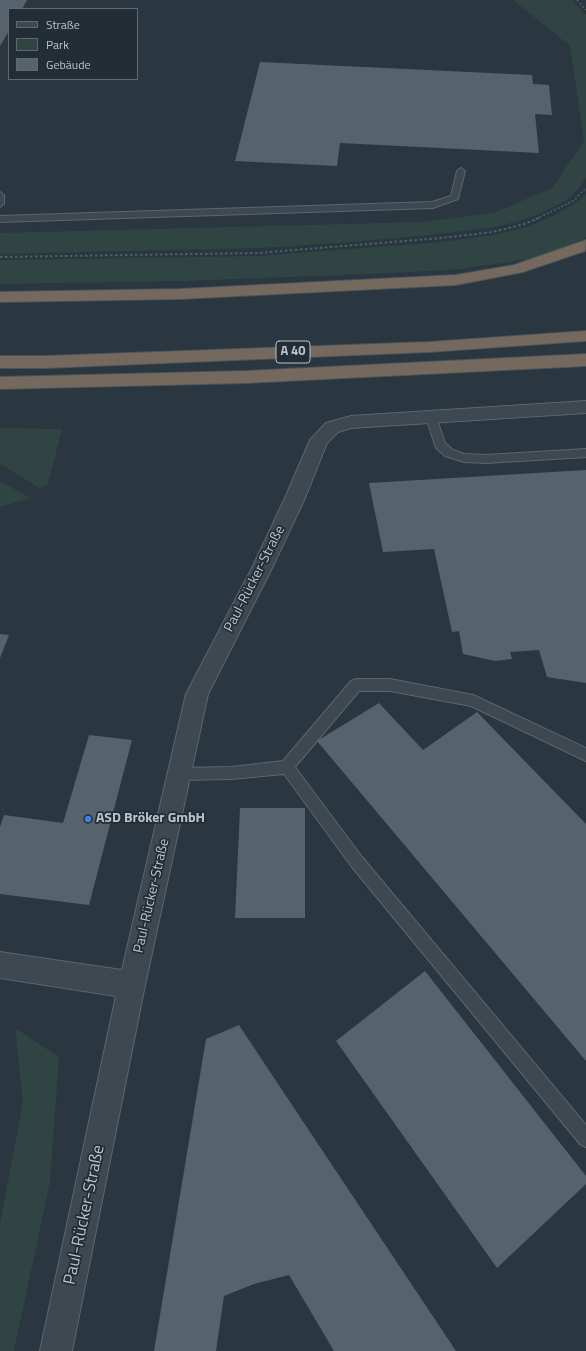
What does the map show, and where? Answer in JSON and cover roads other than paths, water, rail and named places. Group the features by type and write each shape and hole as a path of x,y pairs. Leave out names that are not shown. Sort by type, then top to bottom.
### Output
{"highway":[{"path":"0,297 180,294 456,280 517,269 586,245"},
{"name":"A 40","path":"0,362 46,362 429,347 586,336"},
{"name":"A 40","path":"0,383 246,377 586,360"}],"street":[{"name":"Paul-Rücker-Straße","path":"56,1351 132,985 197,694 262,568 295,498 319,440 332,427 351,422 586,407"},
{"path":"0,965 132,985"}],"lane":[{"path":"0,219 433,205 455,196 461,171"},
{"path":"0,195 0,204"},
{"path":"430,417 440,445 449,453 464,458 486,459 586,453"},
{"path":"179,774 231,773 287,767 356,685 390,685 473,701 586,755"},
{"path":"287,767 357,862 586,1138"}],"place":[{"name":"ASD Bröker GmbH","path":"88,819"}]}
